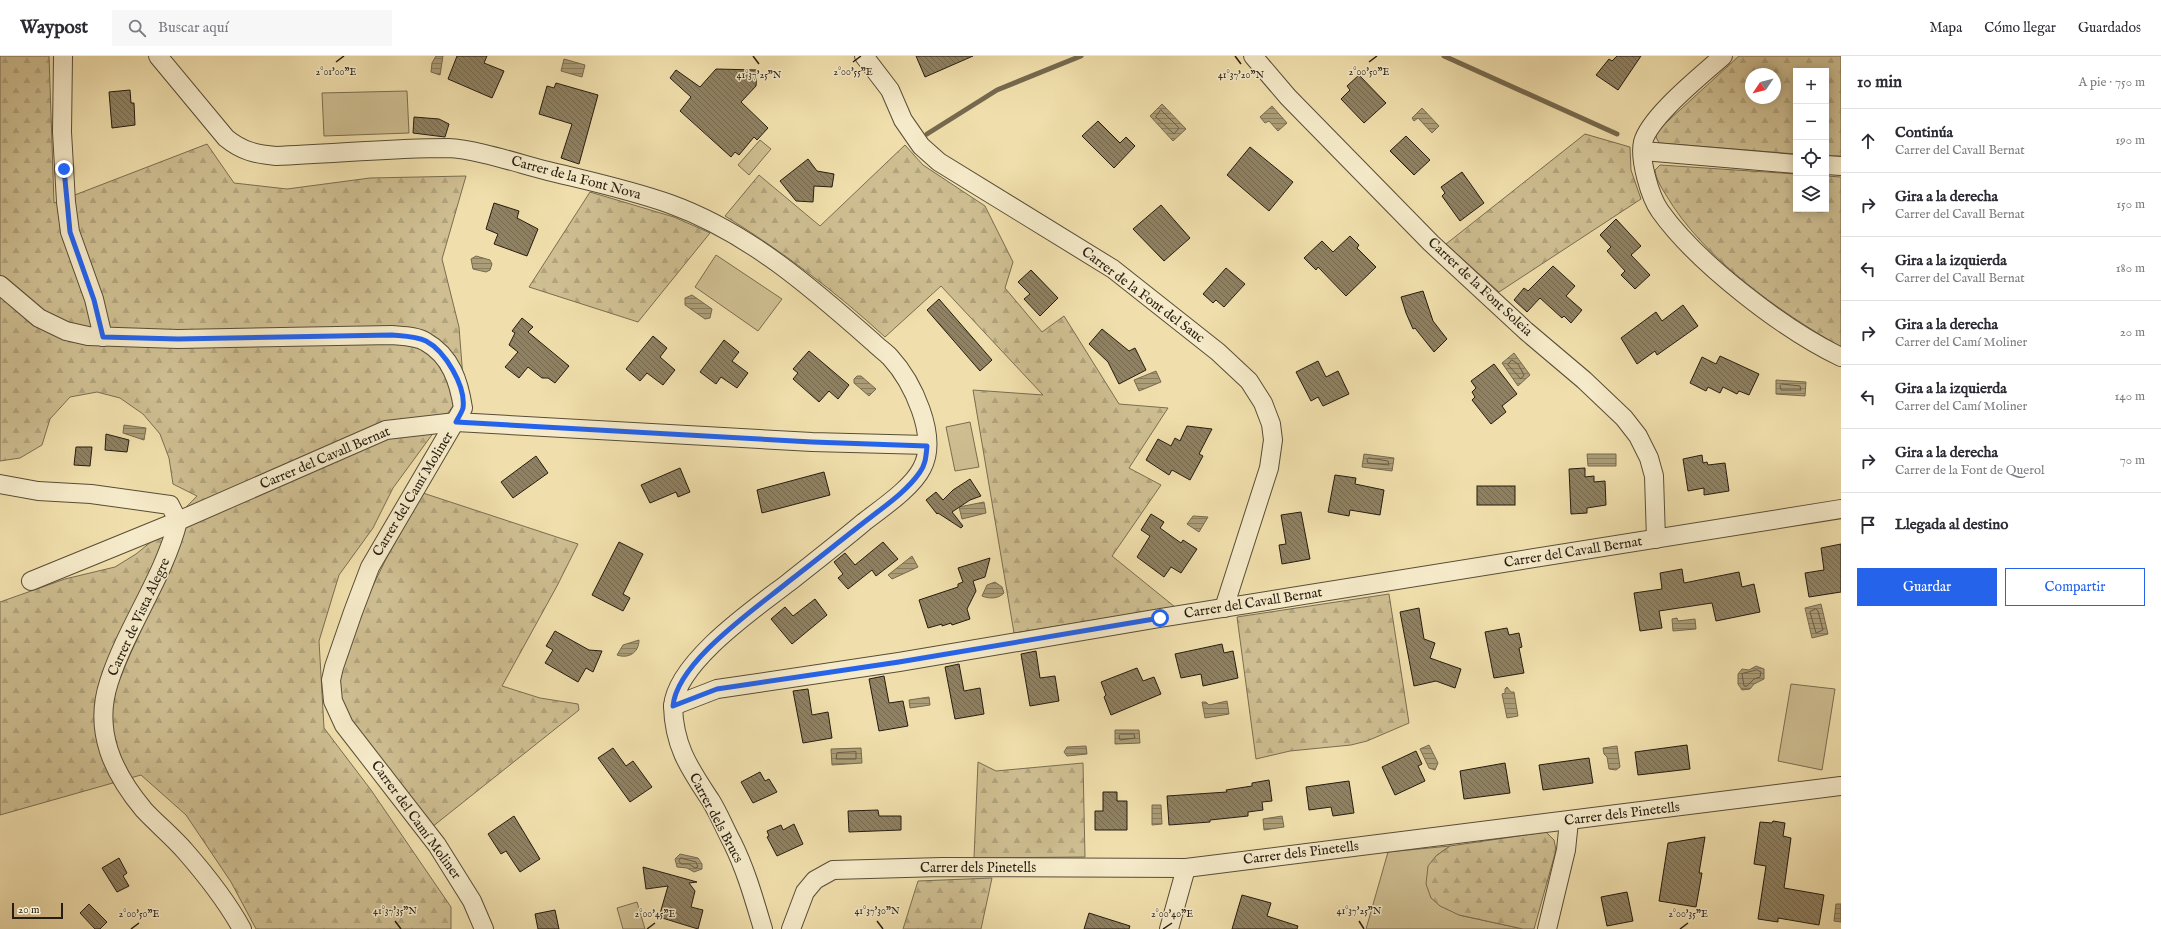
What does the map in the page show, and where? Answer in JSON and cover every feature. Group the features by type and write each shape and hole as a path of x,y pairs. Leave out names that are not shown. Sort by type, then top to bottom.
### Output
{"street":[{"path":"62,56 62,132 66,202 70,232 94,300 103,337"},
{"name":"Carrer de la Font Nova","path":"158,56 226,138 240,148 255,154 302,155 355,151 451,148 499,158 672,204 730,232 818,294 890,357 913,393 921,410 927,446"},
{"name":"Carrer de la Font del Sauc","path":"864,56 890,90 903,120 921,146 939,162 1113,270 1218,352 1249,381 1263,403 1271,424 1273,440 1269,468 1224,608"},
{"name":"Carrer de la Font Soleia","path":"1253,56 1288,97 1431,242 1526,331 1584,380 1624,418 1638,436 1649,458 1654,476 1656,539"},
{"path":"1723,56 1652,124 1643,142 1648,182 1660,210 1676,230 1706,260 1748,296 1783,322 1841,357"},
{"path":"1643,151 1793,164"},
{"path":"1829,165 1841,166"},
{"name":"Carrer del Camí Moliner","path":"0,285 39,318 66,331 103,337 178,339 392,335 426,341 447,360 460,386 463,408 370,567 334,667 331,691 337,713 344,725 437,846 472,901 484,929"},
{"name":"Carrer del Cavall Bernat","path":"31,580 178,521 386,430 456,422 812,442 927,446"},
{"path":"673,706 674,697 680,683 711,646 744,617 892,501 920,472 925,463 927,446"},
{"path":"0,484 38,490 91,494 170,505 178,521"},
{"name":"Carrer del Cavall Bernat","path":"673,706 717,689 899,662 1224,608 1841,510"},
{"name":"Carrer de Vista Alegre","path":"178,521 172,547 121,648 108,684 103,712 103,732 109,755 144,809 184,850 209,880 224,899 242,929"},
{"name":"Carrer dels Brucs","path":"673,706 673,722 677,741 684,758 712,803 732,843 748,880 763,929"},
{"name":"Carrer dels Pinetells","path":"791,929 806,892 815,880 833,870 942,867 1186,868 1841,786"},
{"path":"1546,929 1566,850 1569,821"},
{"path":"1169,929 1186,868"}],"green space":[{"path":"0,56 49,56 54,203 207,144 234,183 287,189 370,178 466,176 442,259 459,327 464,391 393,488 373,528 339,575 319,641 324,728 371,790 451,907 451,929 256,929 231,882 186,815 141,775 0,815 0,602 65,579 115,567 136,554 157,537 197,496 173,484 169,458 160,434 143,414 120,398 97,392 70,397 50,419 42,445 20,458 0,461"},
{"path":"1739,56 1841,56 1841,156 1829,156 1829,68 1793,68 1793,154 1659,143 1656,137 1658,130"},
{"path":"407,91 409,133 324,136 322,93"},
{"path":"1585,134 1630,147 1631,170 1641,199 1499,292 1446,244"},
{"path":"760,140 771,149 749,175 738,165"},
{"path":"905,145 923,165 985,206 1013,262 1005,288 1042,332 1064,316 1119,404 1168,408 1129,468 1161,485 1112,556 1175,607 1014,633 973,390 1043,395 941,286 885,337 808,273 767,243 725,216 759,175 820,226"},
{"path":"1660,165 1793,174 1793,212 1829,212 1829,176 1841,177 1841,347 1792,317 1768,300 1721,261 1700,240 1682,218 1666,195 1656,177 1655,170"},
{"path":"590,192 674,217 710,233 638,322 529,287"},
{"path":"716,255 782,299 758,331 695,287"},
{"path":"970,422 979,467 955,471 946,427"},
{"path":"423,493 578,544 557,586 502,686 540,698 578,704 579,710 432,827 348,718 341,697 340,686 340,675 369,594 386,559"},
{"path":"1389,594 1409,723 1367,741 1351,745 1290,751 1256,759 1237,617"},
{"path":"1791,684 1835,689 1822,770 1778,761"},
{"path":"978,762 996,771 1083,763 1085,857 974,858"},
{"path":"1546,832 1554,840 1556,850 1534,929 1523,929 1459,915 1440,906 1431,898 1426,884 1428,866 1436,856 1450,846"},
{"path":"1450,846 1436,856 1459,915 1523,929 1366,929 1388,852"},
{"path":"992,878 981,929 903,929 918,881"},
{"path":"637,902 645,929 623,929 617,908"}],"water":[{"path":"436,56 443,56 440,75 431,72 432,63"},
{"path":"564,59 585,65 582,77 561,71"},
{"path":"1162,104 1186,129 1173,141 1150,116"},
{"path":"1272,106 1287,123 1278,131 1269,121 1265,123 1260,117"},
{"path":"1422,108 1439,126 1432,133 1418,118 1414,121 1412,118"},
{"path":"476,256 490,260 492,264 490,270 486,272 473,269 471,259"},
{"path":"692,295 712,309 710,318 705,319 685,305 685,298"},
{"path":"1514,353 1530,375 1518,386 1502,363"},
{"path":"1156,371 1161,382 1139,391 1134,380"},
{"path":"857,376 861,376 876,389 869,396 854,383 854,379"},
{"path":"1776,380 1806,382 1805,396 1776,394"},
{"path":"124,425 146,428 144,440 123,433"},
{"path":"1364,454 1394,458 1392,471 1362,467"},
{"path":"1587,454 1616,454 1616,466 1588,466"},
{"path":"984,502 986,513 962,519 959,507"},
{"path":"1193,516 1208,517 1199,532 1187,524"},
{"path":"912,556 918,567 892,579 888,575"},
{"path":"995,582 1002,587 1004,593 993,598 982,596 987,585"},
{"path":"1821,604 1828,634 1812,638 1805,608"},
{"path":"1677,618 1678,621 1695,619 1696,629 1673,631 1672,619"},
{"path":"639,640 639,645 635,652 625,656 617,655 623,645"},
{"path":"1756,666 1764,669 1764,679 1754,684 1750,689 1742,690 1738,684 1738,674 1742,669 1749,670"},
{"path":"1507,687 1511,692 1514,692 1518,716 1507,718 1502,694 1505,693 1505,689"},
{"path":"929,697 930,705 910,708 909,700"},
{"path":"1227,701 1229,714 1205,718 1202,702 1206,702 1209,705"},
{"path":"1115,730 1139,730 1140,743 1115,744"},
{"path":"1429,745 1438,763 1435,770 1429,768 1420,749"},
{"path":"1086,746 1087,754 1067,756 1064,752 1067,747"},
{"path":"1617,746 1620,767 1616,770 1609,769 1607,757 1604,754 1603,748"},
{"path":"861,748 862,763 832,765 831,749"},
{"path":"1152,805 1161,805 1162,824 1152,825"},
{"path":"1282,816 1284,827 1264,830 1263,819"},
{"path":"680,854 698,858 702,864 702,869 694,872 687,868 677,867 675,859"},
{"path":"1836,904 1841,904 1841,922 1834,921"}],"building":[{"path":"457,56 487,56 484,63 504,71 492,98 448,79"},
{"path":"916,56 973,56 925,77"},
{"path":"1617,56 1641,56 1618,90 1596,75 1609,59 1612,61"},
{"path":"716,69 757,70 756,86 741,102 768,128 757,140 754,137 739,155 735,152 731,157 680,111 691,97 670,78 676,70 700,87"},
{"path":"1359,75 1386,103 1364,123 1341,99 1350,90 1347,86"},
{"path":"556,83 598,95 579,164 561,158 572,124 539,114 547,86 554,88"},
{"path":"130,90 131,103 134,103 135,125 112,128 109,92"},
{"path":"414,117 439,119 449,124 445,137 413,133"},
{"path":"1098,121 1120,143 1126,137 1135,146 1114,168 1082,136"},
{"path":"1406,136 1430,160 1414,175 1390,151"},
{"path":"1250,147 1293,182 1269,211 1227,175"},
{"path":"808,159 817,171 834,174 832,187 814,186 813,202 796,201 780,181"},
{"path":"1462,172 1484,203 1460,221 1442,196 1445,193 1441,187"},
{"path":"494,203 519,211 517,218 538,229 527,256 494,244 498,234 486,229"},
{"path":"1161,205 1190,238 1164,261 1133,229"},
{"path":"1616,219 1641,246 1631,255 1650,275 1635,289 1621,275 1625,271 1607,251 1611,247 1600,235"},
{"path":"1350,236 1359,245 1357,248 1376,267 1346,296 1318,267 1316,270 1304,258 1322,241 1333,252"},
{"path":"1553,266 1575,286 1566,296 1582,310 1571,323 1564,316 1562,318 1540,298 1527,312 1514,300 1524,288 1528,291"},
{"path":"1226,268 1245,284 1224,307 1216,300 1213,303 1203,294"},
{"path":"1031,270 1058,298 1040,316 1024,299 1030,294 1018,282"},
{"path":"1423,291 1433,321 1447,339 1434,352 1415,328 1413,329 1401,297"},
{"path":"939,299 992,360 980,371 927,310"},
{"path":"1683,305 1698,326 1657,355 1655,351 1637,364 1621,338 1656,312 1662,321"},
{"path":"522,318 533,327 528,332 569,366 555,383 548,378 542,378 528,367 519,378 505,367 518,352 509,345 515,333 512,331"},
{"path":"1102,329 1129,351 1135,348 1146,370 1119,384 1108,362 1089,344"},
{"path":"653,336 667,348 660,357 675,370 663,385 647,373 640,381 626,369"},
{"path":"724,340 739,352 732,361 748,373 737,388 721,377 716,384 700,372"},
{"path":"809,351 849,385 838,399 829,391 819,402 793,379 798,373 793,369"},
{"path":"1720,356 1759,374 1749,395 1739,391 1737,394 1723,387 1720,393 1708,387 1706,391 1690,383 1702,357 1716,364"},
{"path":"1318,361 1326,377 1338,371 1349,394 1323,406 1318,397 1311,401 1296,372"},
{"path":"1494,364 1517,394 1502,406 1506,412 1491,424 1472,400 1475,397 1472,392 1476,388 1471,381"},
{"path":"1187,426 1212,429 1199,454 1203,456 1190,480 1172,470 1169,475 1146,460 1158,439 1171,446 1175,438 1180,441"},
{"path":"106,434 129,440 127,452 105,450"},
{"path":"76,447 92,447 90,466 74,465"},
{"path":"1702,455 1703,463 1707,462 1708,465 1725,463 1729,491 1704,495 1704,488 1688,491 1683,459"},
{"path":"536,456 548,473 513,498 501,482"},
{"path":"680,468 690,492 678,497 676,492 650,503 641,485"},
{"path":"1585,468 1585,477 1594,476 1594,482 1605,481 1606,505 1587,508 1587,513 1571,514 1569,469"},
{"path":"824,472 830,495 762,513 757,490"},
{"path":"1335,475 1356,478 1355,484 1384,490 1380,515 1350,510 1349,516 1328,512"},
{"path":"970,479 981,496 970,500 952,512 963,526 961,528 938,513 937,514 926,500 936,492 943,500 953,490"},
{"path":"1477,486 1515,486 1515,505 1477,505"},
{"path":"1301,512 1310,559 1282,564 1279,545 1286,544 1281,515"},
{"path":"1151,514 1164,522 1160,528 1181,543 1183,540 1197,549 1181,573 1171,567 1164,577 1137,557 1150,536 1141,530"},
{"path":"619,542 643,554 623,594 630,598 623,611 592,595"},
{"path":"883,542 898,559 876,576 872,570 848,589 838,578 843,574 834,562 845,553 855,565"},
{"path":"1841,544 1841,592 1809,597 1805,573 1824,570 1821,548"},
{"path":"990,558 985,577 973,581 976,591 967,609 970,619 952,625 951,623 942,626 942,624 928,628 919,600 958,587 958,584 963,582 958,568"},
{"path":"1682,569 1684,583 1739,572 1742,587 1754,584 1760,612 1716,621 1712,603 1659,611 1662,628 1640,631 1634,593 1662,589 1660,573"},
{"path":"815,599 827,615 792,644 771,619 785,607 793,616"},
{"path":"1419,608 1424,639 1435,643 1430,658 1461,669 1455,688 1436,681 1414,686 1400,612"},
{"path":"1507,628 1509,635 1519,633 1522,647 1519,648 1524,673 1494,678 1485,632"},
{"path":"555,631 589,650 602,651 593,672 586,668 578,682 545,663 553,650 546,646"},
{"path":"1222,644 1224,653 1233,651 1238,678 1203,686 1201,674 1181,678 1175,654"},
{"path":"1036,651 1040,678 1055,676 1059,701 1030,706 1021,654"},
{"path":"959,664 964,691 980,688 984,714 955,719 945,667"},
{"path":"1137,668 1143,681 1154,677 1161,694 1111,715 1104,697 1106,695 1101,682"},
{"path":"884,676 889,703 903,701 908,726 879,731 869,679"},
{"path":"808,689 812,715 828,712 832,738 803,743 793,691"},
{"path":"1687,745 1690,769 1638,775 1635,752"},
{"path":"613,748 626,766 633,761 652,787 630,802 598,758"},
{"path":"1416,751 1422,764 1418,766 1425,781 1395,795 1382,767"},
{"path":"1589,758 1593,783 1543,790 1539,765"},
{"path":"1505,763 1510,793 1464,799 1460,771"},
{"path":"760,772 765,781 769,779 777,792 753,803 741,782"},
{"path":"1269,780 1272,801 1262,802 1263,810 1248,812 1248,816 1210,820 1210,822 1169,825 1167,796 1227,792 1226,790 1252,786 1252,783"},
{"path":"1349,781 1354,813 1333,816 1331,807 1309,810 1306,787"},
{"path":"1103,792 1117,792 1117,801 1127,801 1127,830 1095,830 1095,811 1103,811"},
{"path":"878,810 879,816 901,816 901,830 849,832 848,811"},
{"path":"514,816 540,859 520,872 506,851 501,854 488,834"},
{"path":"1773,821 1785,823 1783,836 1791,838 1784,888 1824,895 1819,925 1778,918 1778,922 1758,919 1766,866 1754,864 1760,822 1772,823"},
{"path":"794,824 803,844 777,856 767,837 769,836 767,831 781,825 783,830"},
{"path":"1705,837 1699,873 1702,873 1696,907 1659,901 1668,843"},
{"path":"119,858 127,873 123,876 129,886 117,892 102,868"},
{"path":"643,867 697,882 689,883 695,891 691,907 703,910 698,929 659,917 668,886 646,889"},
{"path":"1627,892 1633,921 1607,926 1601,897"},
{"path":"1242,895 1271,903 1267,916 1298,926 1297,929 1232,929"},
{"path":"89,904 107,922 100,929 95,929 80,913"},
{"path":"555,910 559,929 538,929 535,914"},
{"path":"1089,913 1130,926 1129,929 1084,929"}],"waterway":[{"path":"927,134 997,90 1081,56"},
{"path":"1444,56 1617,134"}],"route":[{"path":"64,169 70,232 94,300 103,337 178,339 392,335 409,337 426,341 447,360 454,372 460,386 463,408 456,422 812,442 927,446 925,463 920,472 892,501 744,617 711,646 692,666 680,683 674,697 673,706 717,689 899,662 1160,618"}]}
